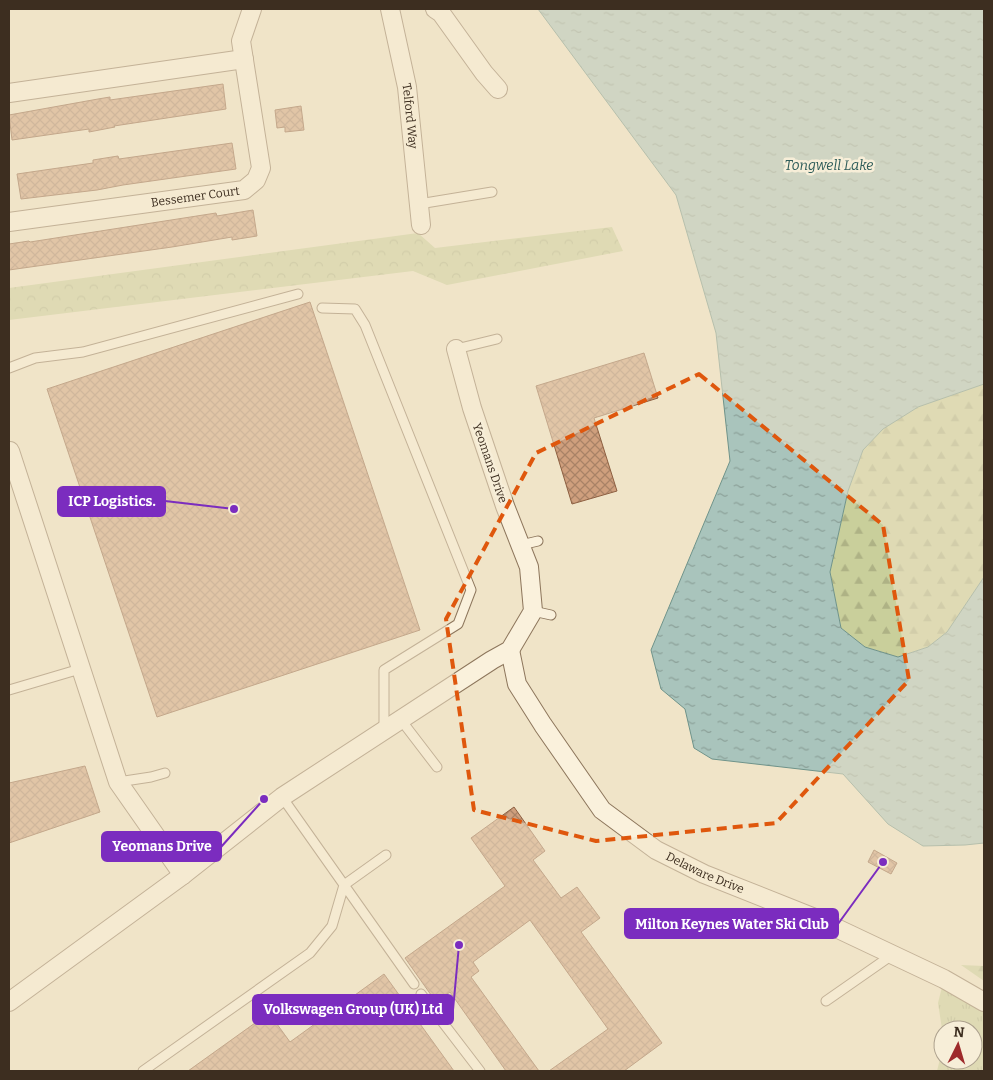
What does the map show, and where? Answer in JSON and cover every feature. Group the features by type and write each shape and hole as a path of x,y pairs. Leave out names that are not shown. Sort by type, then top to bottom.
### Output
{"street":[{"name":"Bessemer Court","path":"9,222 244,190 256,180 261,168 241,41 252,9"},
{"name":"Telford Way","path":"390,9 407,88 421,225"},
{"path":"435,9 441,13 484,73 498,89"},
{"path":"9,93 244,59"},
{"name":"Yeomans Drive","path":"456,349 472,408 504,506 529,566 533,611"},
{"path":"9,450 118,782 183,876"},
{"path":"9,1002 183,876 282,797 510,650 533,611"},
{"name":"Delaware Drive","path":"510,650 517,684 602,810 656,850 704,874 815,918 944,979 984,1002"}],"lane":[{"path":"419,204 492,192"},
{"path":"9,368 34,358 83,352 298,294"},
{"path":"322,308 355,309 365,325 471,590 458,624 384,670 384,731"},
{"path":"456,349 497,339"},
{"path":"520,545 538,541"},
{"path":"533,611 551,615"},
{"path":"9,690 80,669"},
{"path":"401,720 437,767"},
{"path":"118,782 165,773"},
{"path":"282,797 414,984"},
{"path":"142,1071 310,953 332,926 344,885 386,855"},
{"path":"826,1001 892,955"},
{"path":"421,994 480,1071"}],"highlighted area":[{"path":"699,374 883,525 909,680 776,823 596,841 474,810 446,619 536,453"}],"green space":[{"path":"612,227 623,251 447,285 413,271 9,320 9,288 418,233 435,248"},
{"path":"984,384 984,577 947,632 928,647 898,657 865,647 841,628 830,572 848,491 863,450 882,429 918,407"},
{"path":"961,965 984,966 984,981"},
{"path":"944,979 984,1002 984,1071 937,1071 983,1070 983,1020 941,1020 938,1003"}],"water":[{"name":"Tongwell Lake","path":"538,9 984,9 984,384 918,407 883,429 863,450 848,491 830,572 841,628 865,647 898,657 928,647 947,632 984,577 984,843 923,846 888,824 843,774 712,759 694,748 685,709 661,689 651,650 730,461 716,333 676,195"}],"building":[{"path":"223,84 226,109 114,126 89,132 89,129 12,140 9,115 110,97 110,100"},
{"path":"301,106 304,130 285,132 285,127 277,128 275,110"},
{"path":"232,143 236,169 97,190 21,199 17,174 93,163 93,160 118,156 119,159"},
{"path":"253,210 257,236 232,240 232,237 9,270 9,244 216,213 217,216"},
{"path":"310,302 420,630 157,717 47,389"},
{"path":"644,353 658,398 594,418 617,491 572,504 536,386"},
{"path":"85,766 100,812 9,843 9,783"},
{"path":"514,807 545,851 533,860 561,898 577,887 600,918 581,932 662,1043 624,1071 549,1071 608,1029 530,920 473,962 479,971 471,977 539,1071 506,1071 450,992 436,1002 405,958 505,886 471,838"},
{"path":"874,850 897,863 891,874 868,862"},
{"path":"384,974 454,1071 188,1071 269,1013 290,1042"}],"place":[{"name":"ICP Logistics.","path":"234,509"},
{"name":"Yeomans Drive","path":"264,799"},
{"name":"Milton Keynes Water Ski Club","path":"883,862"},
{"name":"Volkswagen Group (UK) Ltd","path":"459,945"}]}
